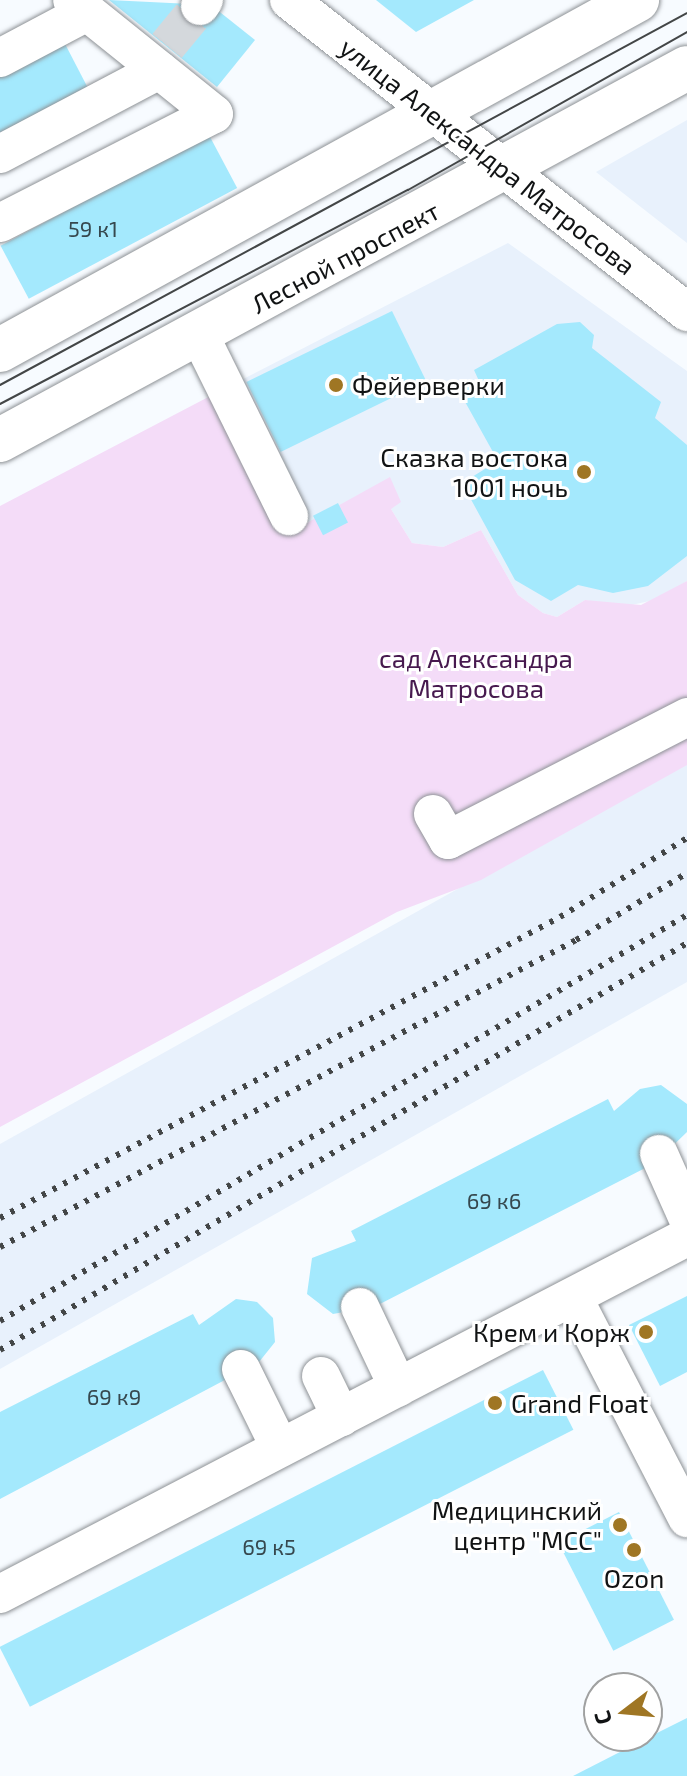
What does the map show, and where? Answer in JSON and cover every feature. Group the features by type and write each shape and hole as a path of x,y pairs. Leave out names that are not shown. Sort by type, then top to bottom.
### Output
{"main road":[{"path":"0,350 637,0"},
{"name":"Лесной проспект","path":"0,440 507,170 687,68"}],"street":[{"name":"улица Александра Матросова","path":"289,0 687,312"},
{"path":"0,58 80,6 160,60 214,114 0,223"},
{"path":"0,154 160,60"},
{"path":"200,336 289,516"},
{"path":"433,814 448,840 687,717"},
{"path":"659,1154 687,1217"},
{"path":"0,1594 687,1237"},
{"path":"573,1297 687,1518"},
{"path":"360,1307 398,1387"},
{"path":"241,1369 280,1448"},
{"path":"321,1376 341,1417"}],"shaded area":[{"path":"687,120 687,243 596,172"},
{"path":"508,243 687,371 687,581 659,599 622,607 585,600 557,617 543,613 518,595 481,530 443,547 412,543 391,509 287,534 216,393"},
{"path":"687,761 687,982 0,1369 0,1144"}],"green space":[{"name":"cад Александра Матросова","path":"216,393 287,534 390,477 401,502 391,509 412,543 443,547 481,530 518,595 543,613 557,617 585,600 641,605 687,581 687,765 481,880 397,912 0,1127 0,506"}],"building":[{"path":"109,0 211,5 255,40 217,87"},
{"path":"376,0 474,0 416,32"},
{"path":"63,40 90,92 0,139 0,73"},
{"path":"209,135 237,188 29,299 1,246"},
{"path":"392,311 426,381 281,452 246,382"},
{"name":"Сказка востока 1001 ночь","path":"580,322 594,335 592,348 661,402 655,418 687,445 687,556 648,586 613,593 578,585 551,601 515,580 462,483 498,461 459,391 479,381 474,370 557,324"},
{"path":"338,503 348,523 323,535 313,516"},
{"path":"661,1085 687,1104 687,1132 655,1163 376,1306 333,1314 307,1294 312,1258 356,1241 351,1231 608,1099 614,1111 640,1089"},
{"path":"687,1296 687,1372 660,1386 629,1325"},
{"path":"236,1299 257,1302 273,1318 275,1342 259,1362 0,1499 0,1412 193,1314 199,1325"},
{"path":"543,1370 573,1430 30,1707 0,1647"},
{"path":"619,1512 674,1620 613,1651 558,1543"},
{"path":"687,1718 687,1776 573,1776 620,1752 663,1752 663,1730"}],"tunnel":[{"path":"167,46 200,6"}],"tram line":[{"path":"0,385 687,13"},
{"path":"0,404 408,190 687,32"}],"railway":[{"path":"0,1218 560,917 687,838"},
{"path":"0,1247 576,940 687,873"},
{"path":"0,1321 687,915"},
{"path":"0,1350 687,943"}],"place":[{"name":"Фейерверки","path":"336,385"},
{"name":"Сказка востока 1001 ночь","path":"584,472"},
{"name":"Крем и Корж","path":"646,1332"},
{"name":"Grand Float","path":"495,1403"},
{"name":"Медицинский центр \"МСС\"","path":"620,1525"},
{"name":"Ozon","path":"634,1550"}]}
